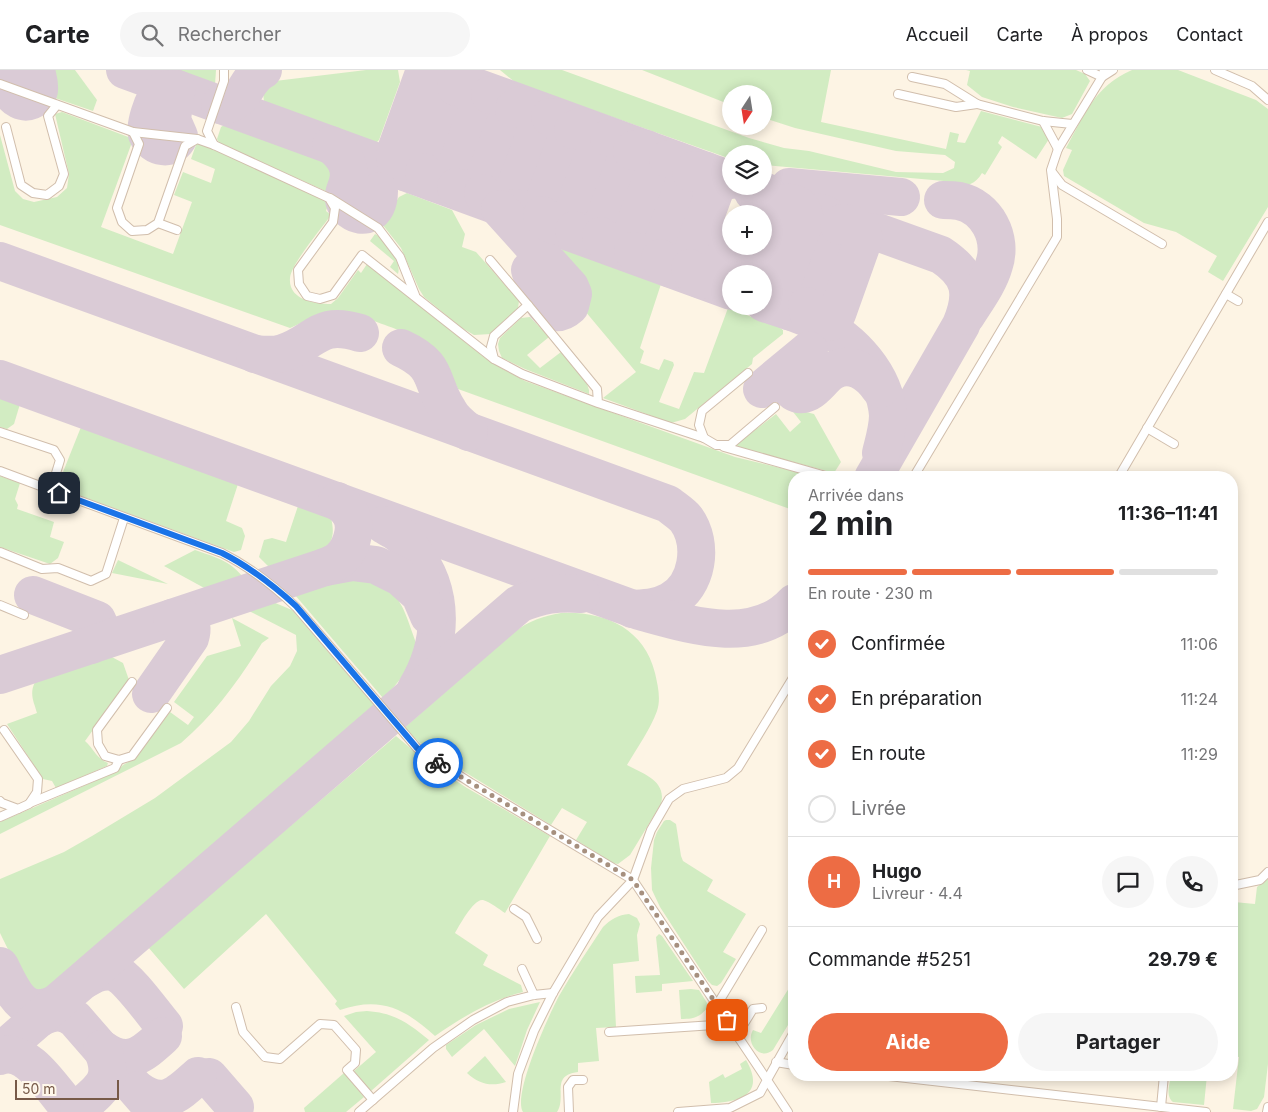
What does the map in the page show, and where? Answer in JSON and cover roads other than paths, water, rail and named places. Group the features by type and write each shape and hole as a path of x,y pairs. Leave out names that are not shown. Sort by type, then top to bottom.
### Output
{"lane":[{"path":"214,144 207,131 224,81 224,70"},
{"path":"1087,70 1103,74 1113,70"},
{"path":"1215,70 1252,86 1268,100"},
{"path":"917,471 1056,237 1057,219 1051,170 1058,150 1072,124 1103,74"},
{"path":"912,77 945,84 977,104 1042,121 1072,124"},
{"path":"0,84 132,132 197,139 214,144 329,198 378,228 400,256 416,297"},
{"path":"898,94 956,107 977,104"},
{"path":"6,127 22,185 33,193 47,195 58,186 64,174 48,116 57,105"},
{"path":"1042,121 1058,150"},
{"path":"132,132 139,144 117,208 122,222 132,231 147,230 158,223 185,146 197,139"},
{"path":"1051,170 1062,185 1162,244"},
{"path":"329,198 335,208 333,222 298,270 299,284 306,296 320,299 333,296 362,255 494,358 522,374 598,403 704,438 716,445 808,471"},
{"path":"1122,471 1268,222"},
{"path":"158,223 177,230"},
{"path":"490,260 598,389 598,403"},
{"path":"1226,294 1238,301"},
{"path":"494,358 491,347 494,336 528,305"},
{"path":"704,438 700,425 702,411 748,373"},
{"path":"716,445 730,445 776,407"},
{"path":"1147,428 1174,444"},
{"path":"0,432 54,450 60,460 53,483 59,493"},
{"path":"0,471 222,553 238,561 286,597 296,606 417,748 471,783 633,880 788,1112"},
{"path":"0,552 42,569 58,568 91,581 106,574 124,518"},
{"path":"0,605 24,615"},
{"path":"132,682 97,730 98,744 105,756 119,760 132,756 167,708"},
{"path":"513,1112 518,1074 534,1031 553,993 598,917 633,880 651,830 669,798 683,789 726,778 738,768 788,686"},
{"path":"4,730 38,779 37,792 29,804"},
{"path":"0,817 114,768 119,760"},
{"path":"0,801 18,809"},
{"path":"1238,885 1260,880 1268,872"},
{"path":"514,909 526,917 537,939"},
{"path":"717,1005 762,930"},
{"path":"522,969 534,995"},
{"path":"359,1112 433,1048 473,1020 507,1002 534,995 553,993"},
{"path":"236,1007 243,1032 265,1057 280,1059 320,1024 334,1024 356,1050 355,1063 346,1070 373,1100"},
{"path":"737,1035 753,1009 762,1008"},
{"path":"609,1032 730,1024"},
{"path":"678,1112 730,1108 760,1093 788,1042"},
{"path":"776,1062 788,1063"},
{"path":"569,1112 568,1087 573,1080 583,1080"},
{"path":"934,1081 1206,1112"},
{"path":"1161,1107 1163,1081"},
{"path":"1267,1112 1268,1107"}]}
